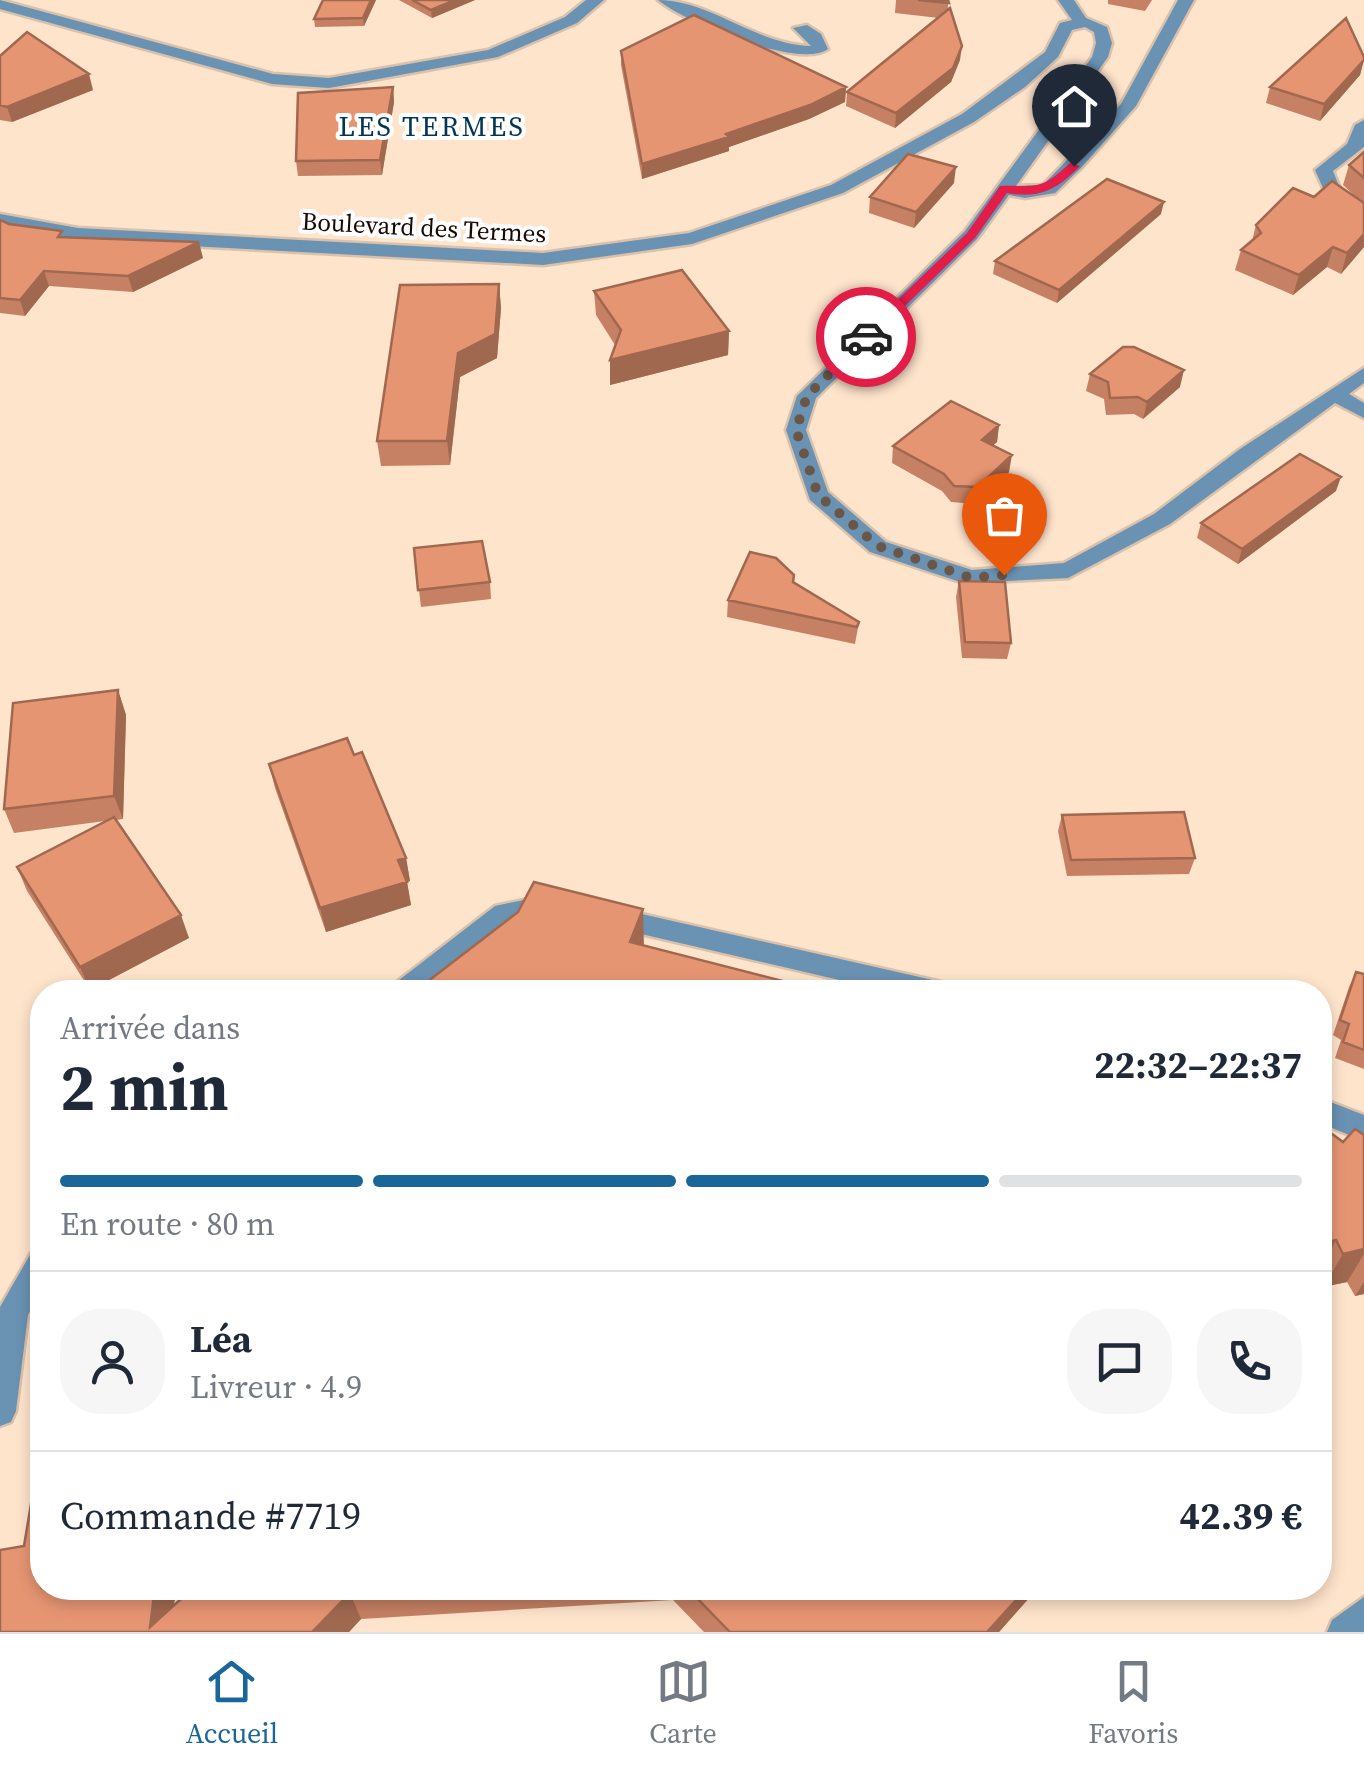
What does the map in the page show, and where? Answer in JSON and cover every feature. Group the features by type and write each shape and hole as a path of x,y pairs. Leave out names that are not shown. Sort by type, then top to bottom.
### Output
{"street":[{"path":"0,4 272,80 329,83 492,54 571,20 596,0"},
{"path":"666,0 789,50 812,53 820,49 816,36 802,28"},
{"path":"1066,0 1080,22 1102,30 1100,57 971,235 807,396 796,430 818,495 878,546 971,578 1068,570 1162,519 1246,454 1364,374"},
{"path":"1004,189 1026,192 1049,188 1074,166 1128,106 1186,0"},
{"name":"Boulevard des Termes","path":"0,219 78,234 543,259 692,238 837,188 968,118 1020,83 1052,54 1060,32 1080,22"},
{"path":"1364,124 1356,147 1324,170 1333,193 1364,218"},
{"path":"1335,394 1364,412"},
{"path":"419,980 504,913 550,904 884,980"},
{"path":"1332,1115 1364,1128"},
{"path":"0,1410 13,1312 30,1283"},
{"path":"1344,1632 1364,1614"}],"building":[{"path":"323,0 371,0 363,18 314,19"},
{"path":"412,0 455,0 431,10"},
{"path":"950,8 962,46 953,68 896,113 847,92"},
{"path":"694,15 846,87 810,105 726,134 729,137 642,164 621,51"},
{"path":"1346,18 1364,60 1324,104 1270,87"},
{"path":"27,32 89,74 7,107 0,105 0,56"},
{"path":"393,87 380,160 296,161 298,93"},
{"path":"1364,152 1364,178 1349,165"},
{"path":"908,154 956,167 916,212 870,197"},
{"path":"1107,179 1164,202 1059,290 995,261"},
{"path":"1332,181 1364,203 1364,234 1347,253 1333,247 1299,275 1241,250 1261,233 1256,225 1293,188 1314,197"},
{"path":"0,220 62,231 58,237 199,242 128,276 44,271 20,300 0,298"},
{"path":"682,270 729,331 610,360 621,330 594,291"},
{"path":"499,284 495,334 458,353 447,441 377,441 400,285"},
{"path":"1123,347 1134,347 1184,370 1147,402 1138,397 1110,398 1108,382 1090,374"},
{"path":"951,401 999,425 982,440 1012,455 978,487 954,486 944,474 893,446"},
{"path":"1300,454 1341,477 1242,549 1201,523"},
{"path":"482,541 490,582 418,590 414,548"},
{"path":"750,552 776,558 794,575 793,582 859,622 857,627 728,600"},
{"path":"959,581 1005,582 1011,643 965,642"},
{"path":"118,690 114,796 4,809 13,703"},
{"path":"347,738 354,755 362,752 406,858 398,860 407,882 320,908 269,764"},
{"path":"1184,812 1195,858 1071,860 1062,815"},
{"path":"114,817 181,915 80,967 17,867"},
{"path":"534,882 643,909 630,942 779,980 430,980 518,912"},
{"path":"1356,972 1364,974 1364,1050 1343,1042 1349,1024 1340,1020"},
{"path":"1355,1129 1364,1135 1364,1249 1343,1254 1336,1240 1332,1241 1332,1134 1343,1142"},
{"path":"30,1510 30,1600 153,1600 150,1627 180,1600 343,1600 312,1632 0,1632 0,1550 24,1546"},
{"path":"699,1600 1016,1600 987,1632 730,1632"}],"way so far":[{"path":"866,337 807,396 796,430 818,495 878,546 971,578 1004,575"}],"district":[{"name":"LES TERMES","path":"432,126"}],"route":[{"path":"866,337 971,235 1004,189 1026,192 1049,188 1074,166"}]}
